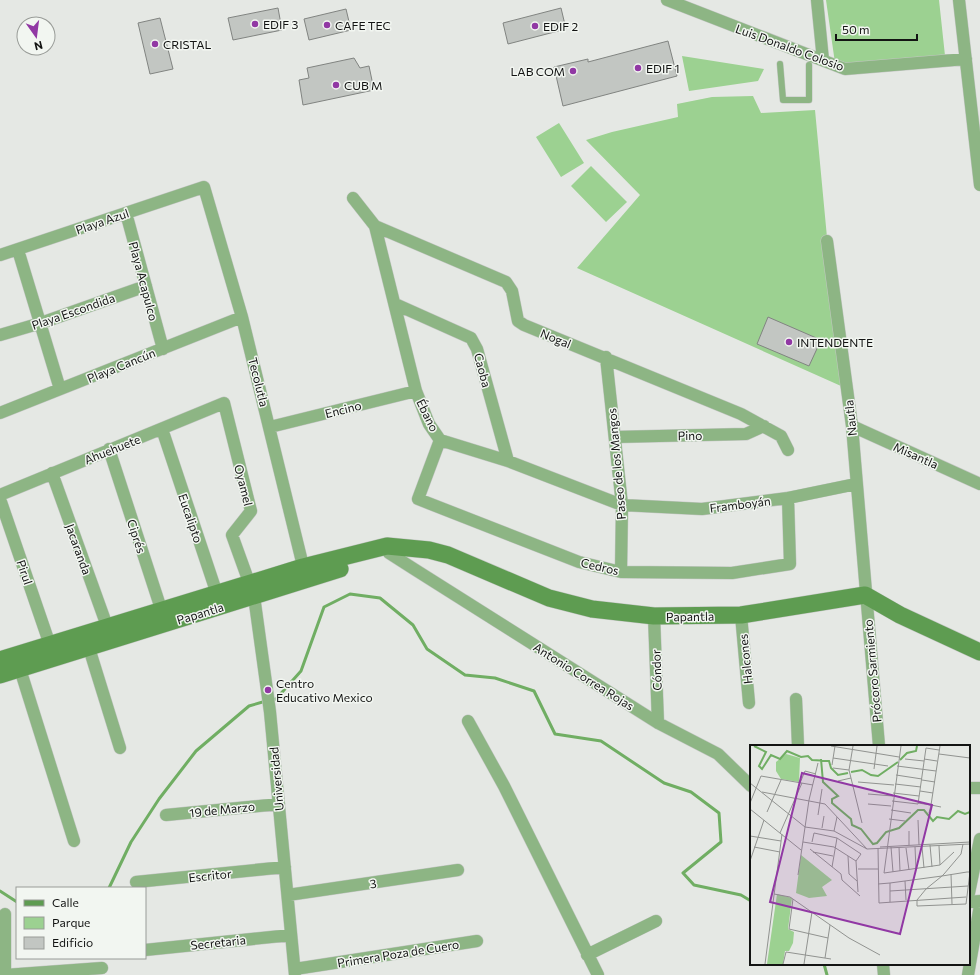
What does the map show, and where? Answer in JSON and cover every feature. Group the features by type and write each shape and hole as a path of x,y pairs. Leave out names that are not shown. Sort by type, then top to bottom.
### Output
{"street":[{"name":"Luis Donaldo Colosio","path":"667,0 845,69 966,59"},
{"path":"817,0 823,60"},
{"path":"959,0 980,185"},
{"name":"Playa Azul","path":"0,255 204,187"},
{"name":"Tecolutla","path":"204,187 242,317 305,573"},
{"name":"Nogal","path":"353,198 375,226 506,282 512,291 518,321 524,325 606,357 764,426 780,436 788,450"},
{"name":"Playa Acapulco","path":"126,213 163,348"},
{"name":"Ébano","path":"375,226 416,390 429,424 440,440 508,461 622,505"},
{"name":"Nautla","path":"827,241 852,426 865,595"},
{"path":"18,250 60,389"},
{"name":"Playa Escondida","path":"0,335 41,323 146,286"},
{"name":"Caoba","path":"395,304 471,338 477,349 508,461"},
{"name":"Playa Cancún","path":"0,413 242,317"},
{"name":"Paseo de los Mangos","path":"606,357 622,505 621,572"},
{"name":"Encino","path":"270,427 416,390"},
{"name":"Ahuehuete","path":"0,495 224,403"},
{"name":"Oyamel","path":"224,403 250,512 232,535 252,590"},
{"name":"Pino","path":"615,437 746,434 764,426"},
{"name":"Misantla","path":"852,426 980,484"},
{"name":"Eucalipto","path":"162,429 219,600"},
{"name":"Cedros","path":"440,440 418,499 579,562 621,572 732,573 790,564 788,498"},
{"name":"Ciprés","path":"109,449 163,616"},
{"name":"Jacaranda","path":"52,473 107,626"},
{"name":"Framboyán","path":"622,505 702,509 788,498 856,484"},
{"name":"Pirul","path":"0,499 50,645"},
{"name":"Papantla","path":"0,660 107,626 163,616 305,573 391,549 429,550 478,567 549,598 592,609 654,616 741,615 865,595"},
{"name":"Antonio Correa Rojas","path":"391,549 414,569 658,723 718,754 750,785"},
{"path":"414,569 416,560 429,550"},
{"name":"Universidad","path":"252,590 270,712 295,972"},
{"path":"865,595 900,614 980,652"},
{"name":"Prócoro Sarmiento","path":"865,595 879,745"},
{"name":"Halcones","path":"741,615 749,703"},
{"name":"Papantla","path":"0,675 89,648 163,616"},
{"name":"Cóndor","path":"654,616 658,723"},
{"path":"89,648 120,748"},
{"path":"20,669 74,841"},
{"path":"796,699 798,745"},
{"path":"468,722 504,786 574,930 598,975"},
{"name":"19 de Marzo","path":"166,815 279,804"},
{"path":"970,888 980,839"},
{"name":"Escritor","path":"136,882 285,867"},
{"name":"3","path":"288,895 458,870"},
{"path":"970,902 980,901"},
{"path":"970,963 980,905"},
{"path":"5,914 3,974 102,967"},
{"path":"587,956 656,921"},
{"name":"Secretaria","path":"146,950 291,935"},
{"name":"Primera Poza de Cuero","path":"295,972 477,941"},
{"path":"883,965 884,975"},
{"path":"968,975 970,965"}],"lane":[{"path":"780,64 783,100 809,100 809,66"}],"green space":[{"path":"826,0 939,0 946,65 835,63"},
{"path":"682,56 764,69 758,81 689,91"},
{"path":"753,96 761,113 815,110 841,386 577,268 640,195 586,140 612,132 678,117 677,104 712,97"},
{"path":"559,123 584,163 561,177 536,137"},
{"path":"591,166 627,202 606,222 571,186"}],"building":[{"name":"EDIF 3","path":"278,8 282,30 233,40 228,18"},
{"name":"EDIF 2","path":"561,8 566,29 508,44 503,23"},
{"name":"CAFE TEC","path":"346,9 351,30 309,40 304,19"},
{"name":"CRISTAL","path":"160,18 173,69 150,74 138,23"},
{"path":"668,41 677,76 563,106 554,67 588,59 588,62"},
{"name":"CUB M","path":"354,58 360,68 369,66 374,90 303,105 299,80 309,78 307,68"},
{"name":"INTENDENTE","path":"768,317 821,340 809,366 757,344"}],"waterway":[{"path":"271,700 276,699 301,671 324,607 350,594 380,598 413,625 427,649 465,675 495,678 534,691 555,734 601,741 664,783 691,792 719,813 721,842 683,873 694,885 741,895 750,900"},
{"path":"109,887 131,842 159,799 196,751 249,706 266,701"},
{"path":"0,891 16,901"},
{"path":"824,965 827,975"}],"place":[{"name":"EDIF 3","path":"255,24"},
{"name":"CAFE TEC","path":"327,25"},
{"name":"EDIF 2","path":"535,26"},
{"name":"CRISTAL","path":"155,44"},
{"name":"EDIF 1","path":"638,68"},
{"name":"LAB COM","path":"573,71"},
{"name":"CUB M","path":"336,85"},
{"name":"INTENDENTE","path":"789,342"},
{"name":"Centro Educativo Mexico","path":"268,690"}]}
